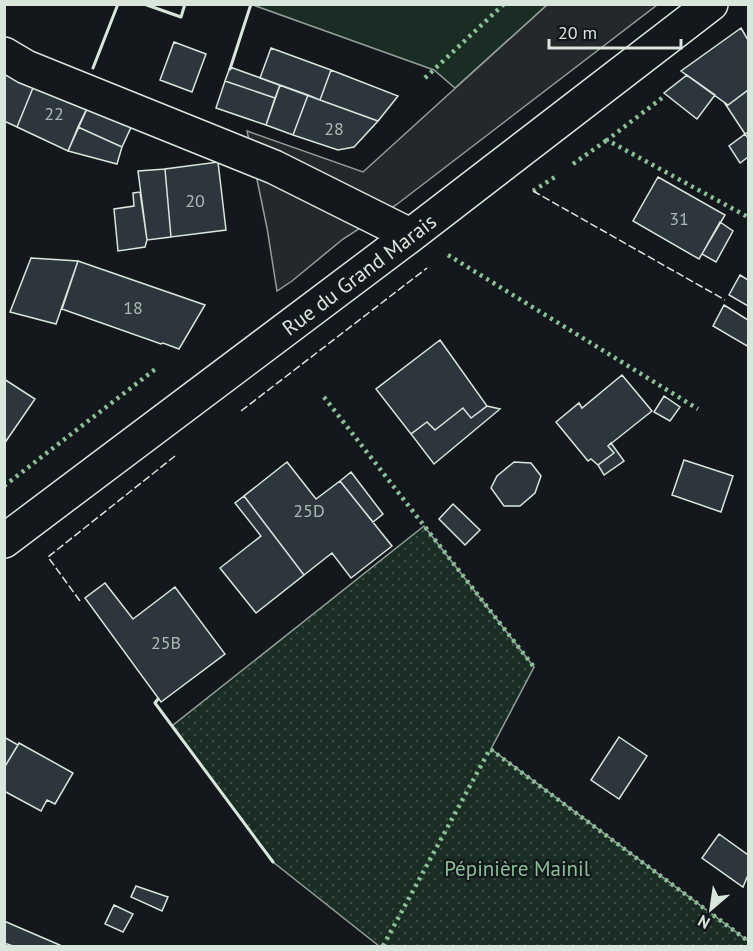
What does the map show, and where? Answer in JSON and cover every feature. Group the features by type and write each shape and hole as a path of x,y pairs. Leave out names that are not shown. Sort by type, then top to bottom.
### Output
{"street":[{"name":"Rue du Grand Marais","path":"4,541 410,235 711,4"},
{"path":"4,54 26,67 274,167 410,235"}],"green space":[{"path":"253,5 547,5 455,88 434,70"},
{"name":"Pépinière Mainil","path":"424,526 534,667 491,749 748,941 748,946 379,946 273,862 172,726"}],"shaded area":[{"path":"547,5 657,5 396,205 343,239 277,291 247,131 363,172"}],"building":[{"path":"741,28 748,40 748,90 728,105 681,71"},
{"path":"174,42 206,54 192,92 160,80"},
{"path":"271,48 331,70 320,100 260,78"},
{"path":"4,64 37,78 17,127 4,121"},
{"path":"230,67 280,85 275,98 225,81"},
{"path":"331,70 398,96 378,121 320,100"},
{"path":"687,75 715,95 697,119 664,93"},
{"path":"37,78 91,100 68,151 17,127"},
{"path":"225,81 275,98 266,125 216,108"},
{"path":"280,85 308,95 293,135 266,125"},
{"path":"748,90 748,132 745,134 724,102 728,105"},
{"path":"308,95 378,121 354,147 338,150 293,135"},
{"path":"91,100 133,123 122,147 78,127"},
{"path":"78,127 122,147 117,164 68,151"},
{"path":"745,134 748,138 748,157 740,163 729,146"},
{"path":"218,162 226,230 171,237 165,169"},
{"path":"165,169 171,237 147,240 138,171"},
{"path":"658,177 725,215 699,259 633,221"},
{"path":"140,192 147,240 145,247 118,251 114,209 134,206 133,193"},
{"path":"720,222 733,231 716,262 702,254"},
{"path":"31,258 78,261 56,324 10,312"},
{"path":"78,261 205,305 179,349 161,344 62,309"},
{"path":"740,275 748,280 748,306 729,295"},
{"path":"724,305 748,320 747,346 713,326"},
{"path":"440,340 487,406 471,418 463,408 435,430 427,422 411,434 376,389"},
{"path":"622,375 652,411 608,446 614,453 598,465 591,459 588,461 556,422 579,403 582,408"},
{"path":"4,379 35,399 4,444"},
{"path":"664,396 680,407 670,421 654,412"},
{"path":"487,406 500,409 434,464 411,434 427,422 435,430 463,408 471,418"},
{"path":"611,443 624,461 604,475 598,465 614,453 608,446"},
{"path":"684,460 733,476 721,512 672,495"},
{"path":"287,462 316,499 340,481 392,546 351,578 332,553 304,575 244,496"},
{"path":"514,462 531,463 541,476 535,493 520,506 504,506 491,488 497,476"},
{"path":"351,472 383,514 373,522 340,481"},
{"path":"244,496 304,575 256,613 220,568 261,536 235,503"},
{"path":"453,504 480,530 465,545 439,519"},
{"path":"105,583 133,619 175,587 225,654 161,702 85,598"},
{"path":"4,737 18,745 4,768"},
{"path":"619,737 647,756 619,799 591,780"},
{"path":"19,743 73,773 55,804 47,800 41,811 4,791 4,768"},
{"path":"719,834 748,855 748,875 743,887 702,858"},
{"path":"136,886 168,897 162,911 131,897"},
{"path":"114,905 133,914 123,932 105,924"},
{"path":"4,921 62,946 13,946 4,943"}],"hedge":[{"path":"425,78 504,4"},
{"path":"662,98 607,140 748,217"},
{"path":"573,164 607,140"},
{"path":"533,191 555,177"},
{"path":"448,255 698,409"},
{"path":"4,486 158,367"},
{"path":"324,397 534,667"},
{"path":"383,946 490,749 748,941"}],"fence":[{"path":"533,191 725,300"},
{"path":"241,411 427,268"},
{"path":"80,601 48,557 175,456"}],"wall":[{"path":"93,68 118,4"},
{"path":"144,4 181,17 185,4"},
{"path":"230,69 251,4"},
{"path":"158,699 155,703 273,862"}]}
